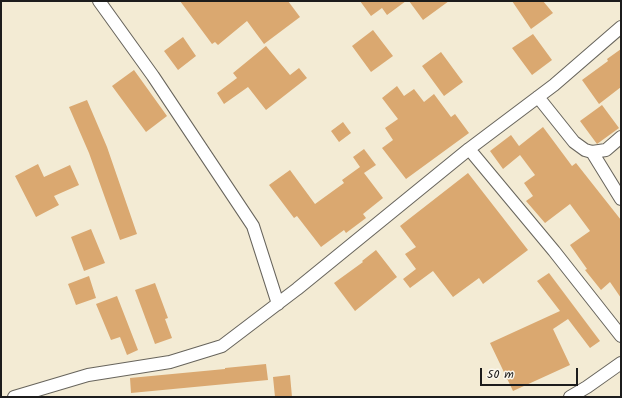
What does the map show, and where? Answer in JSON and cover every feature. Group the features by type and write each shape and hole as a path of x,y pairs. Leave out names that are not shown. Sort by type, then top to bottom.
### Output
{"street":[{"path":"99,1 153,76 253,226 278,304"},
{"path":"14,397 88,375 170,362 222,346 278,304 469,149 554,85 621,27"},
{"path":"538,97 574,142 585,150 592,152 606,150 621,137"},
{"path":"469,149 554,251 621,336"},
{"path":"592,152 621,199"},
{"path":"570,397 621,363"}],"building":[{"path":"180,1 288,1 300,17 264,44 247,21 218,45 215,42 212,44"},
{"path":"360,1 406,1 387,15 382,8 371,16"},
{"path":"409,1 449,1 423,20"},
{"path":"512,1 543,1 553,13 531,29"},
{"path":"373,30 393,56 371,72 352,46"},
{"path":"533,34 552,60 532,75 512,48"},
{"path":"183,37 196,56 178,70 164,51"},
{"path":"266,46 290,75 299,68 307,78 266,110 248,87 224,104 217,93 237,78 233,73"},
{"path":"621,49 621,87 599,104 582,80 608,61 607,59"},
{"path":"441,52 463,82 444,96 422,66"},
{"path":"134,70 167,116 146,132 112,86"},
{"path":"397,86 404,96 414,89 424,102 434,94 451,117 455,114 469,133 406,179 382,148 393,140 385,128 398,119 382,98"},
{"path":"87,100 107,147 137,234 120,240 89,153 69,107"},
{"path":"602,105 619,128 597,144 580,121"},
{"path":"343,122 351,133 339,142 331,131"},
{"path":"543,127 572,166 576,163 621,220 621,298 610,282 601,290 585,270 587,269 570,245 590,231 570,204 545,223 526,201 533,196 524,183 535,175 520,155 503,169 490,151 511,135 519,146"},
{"path":"364,149 376,165 364,173 383,198 363,214 366,218 346,233 344,230 321,247 297,216 294,218 269,185 290,170 315,204 344,183 342,180 360,167 353,157"},
{"path":"38,164 44,177 70,165 79,185 54,196 59,205 36,217 15,176"},
{"path":"468,173 528,250 483,284 479,278 453,297 433,271 410,288 403,279 416,269 405,254 416,247 400,226"},
{"path":"91,229 105,263 84,271 71,237"},
{"path":"376,250 397,277 355,311 334,283 363,262 362,261"},
{"path":"549,273 600,341 590,348 568,319 553,329 570,365 513,391 490,343 560,311 537,281"},
{"path":"89,276 96,298 76,305 68,284"},
{"path":"155,283 168,318 165,319 172,338 155,344 135,290"},
{"path":"117,296 138,350 127,355 120,337 111,340 96,304"},
{"path":"266,364 268,380 131,393 130,378"},
{"path":"290,375 292,397 275,397 273,377"}]}
